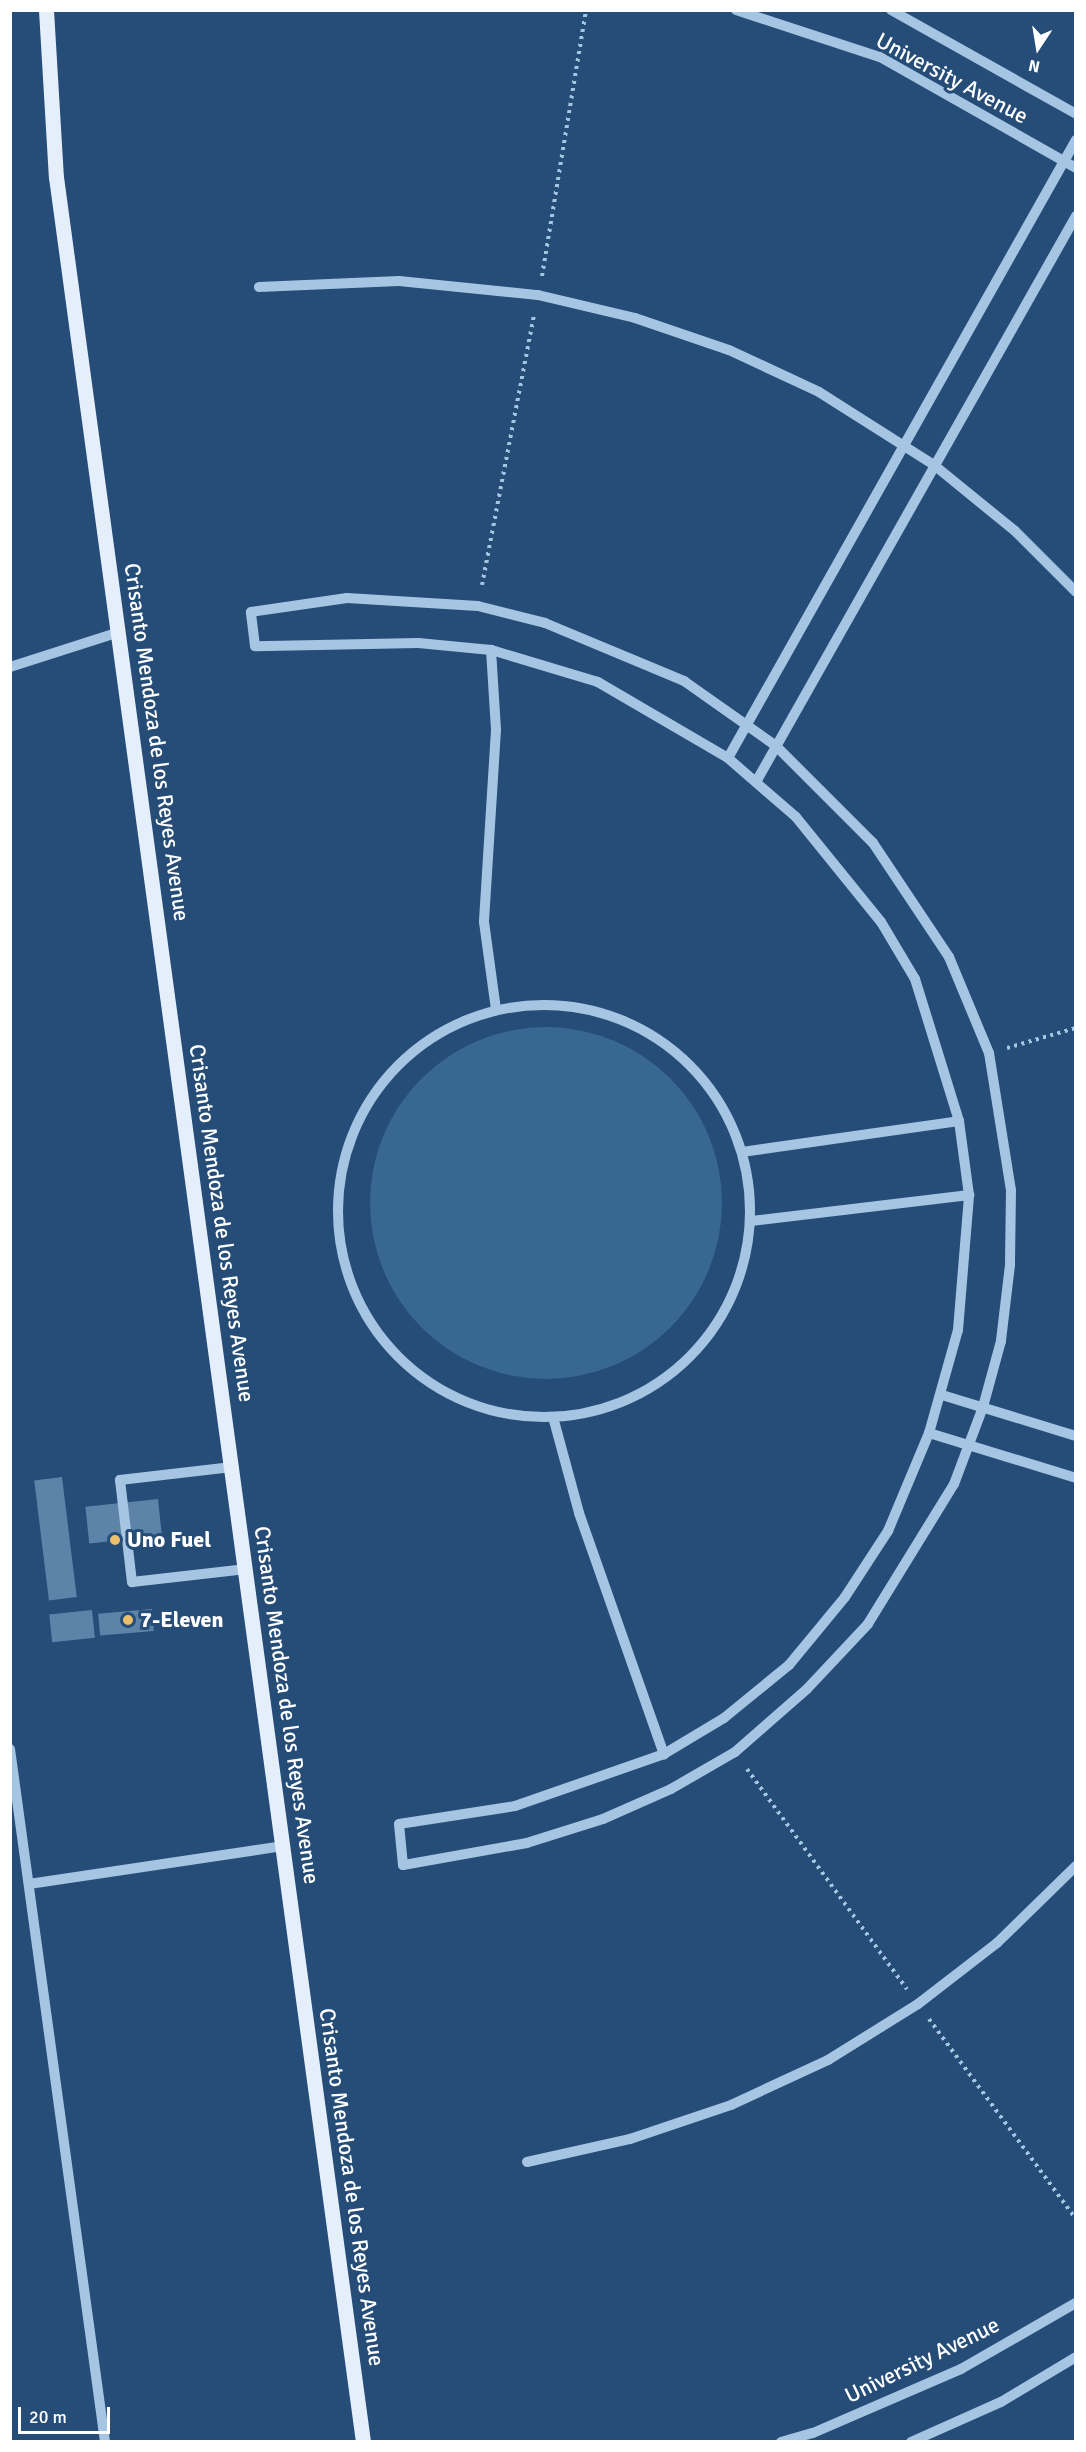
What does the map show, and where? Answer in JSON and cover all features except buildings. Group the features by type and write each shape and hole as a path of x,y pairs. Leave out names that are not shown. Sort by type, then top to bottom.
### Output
{"main road":[{"name":"Crisanto Mendoza de los Reyes Avenue","path":"46,10 56,177 363,2442"}],"street":[{"name":"University Avenue","path":"736,10 880,57 1076,168"},
{"name":"University Avenue","path":"891,10 1076,114"},
{"path":"728,758 1076,140"},
{"path":"756,782 1076,216"},
{"path":"259,287 399,281 538,296 635,318 729,351 809,388 904,444 934,465 1015,531 1076,592"},
{"path":"347,598 478,606 606,645 684,681 747,724 776,746 873,843 918,904 949,957 989,1053 1011,1190 1010,1265 1001,1341 983,1407 969,1445 928,1532 868,1624 807,1689 735,1752 603,1819 456,1860 403,1865 399,1824 515,1806 664,1754 724,1719 789,1665 831,1614 888,1531 929,1433 942,1395 958,1330 969,1195 959,1121 915,978 881,921 838,864 756,782 728,758 598,682 491,651 418,643 256,646 250,613 347,598"},
{"path":"10,667 119,632"},
{"path":"491,651 496,730 484,922 496,1010"},
{"path":"574,1007 647,1033 706,1084 742,1152 751,1221 736,1289 713,1330 691,1357 622,1402 553,1417 478,1406 411,1369 362,1311 338,1239 342,1164 373,1094 426,1041 496,1010 574,1007"},
{"path":"742,1152 959,1121"},
{"path":"751,1221 969,1195"},
{"path":"942,1395 1076,1436"},
{"path":"553,1417 579,1513 664,1754"},
{"path":"929,1433 1076,1478"},
{"path":"232,1467 120,1479 132,1582 246,1569"},
{"path":"10,1749 105,2442"},
{"path":"29,1884 284,1846"},
{"path":"527,2162 630,2139 731,2105 828,2060 918,2004 997,1943 1076,1866"},
{"name":"University Avenue","path":"781,2442 813,2433 961,2369 1076,2303"},
{"path":"911,2442 1000,2402 1076,2357"}],"path":[{"path":"989,1053 1076,1028"}],"shaded area":[{"path":"546,1027 580,1030 613,1040 644,1056 671,1078 693,1105 709,1136 719,1169 722,1203 719,1237 709,1270 693,1301 671,1328 644,1350 613,1366 580,1376 546,1379 512,1376 479,1366 448,1350 421,1328 399,1301 383,1270 373,1237 370,1203 373,1169 383,1136 399,1105 421,1078 448,1056 479,1040 512,1030"}],"place":[{"name":"Uno Fuel","path":"115,1540"},
{"name":"7-Eleven","path":"128,1620"}]}
